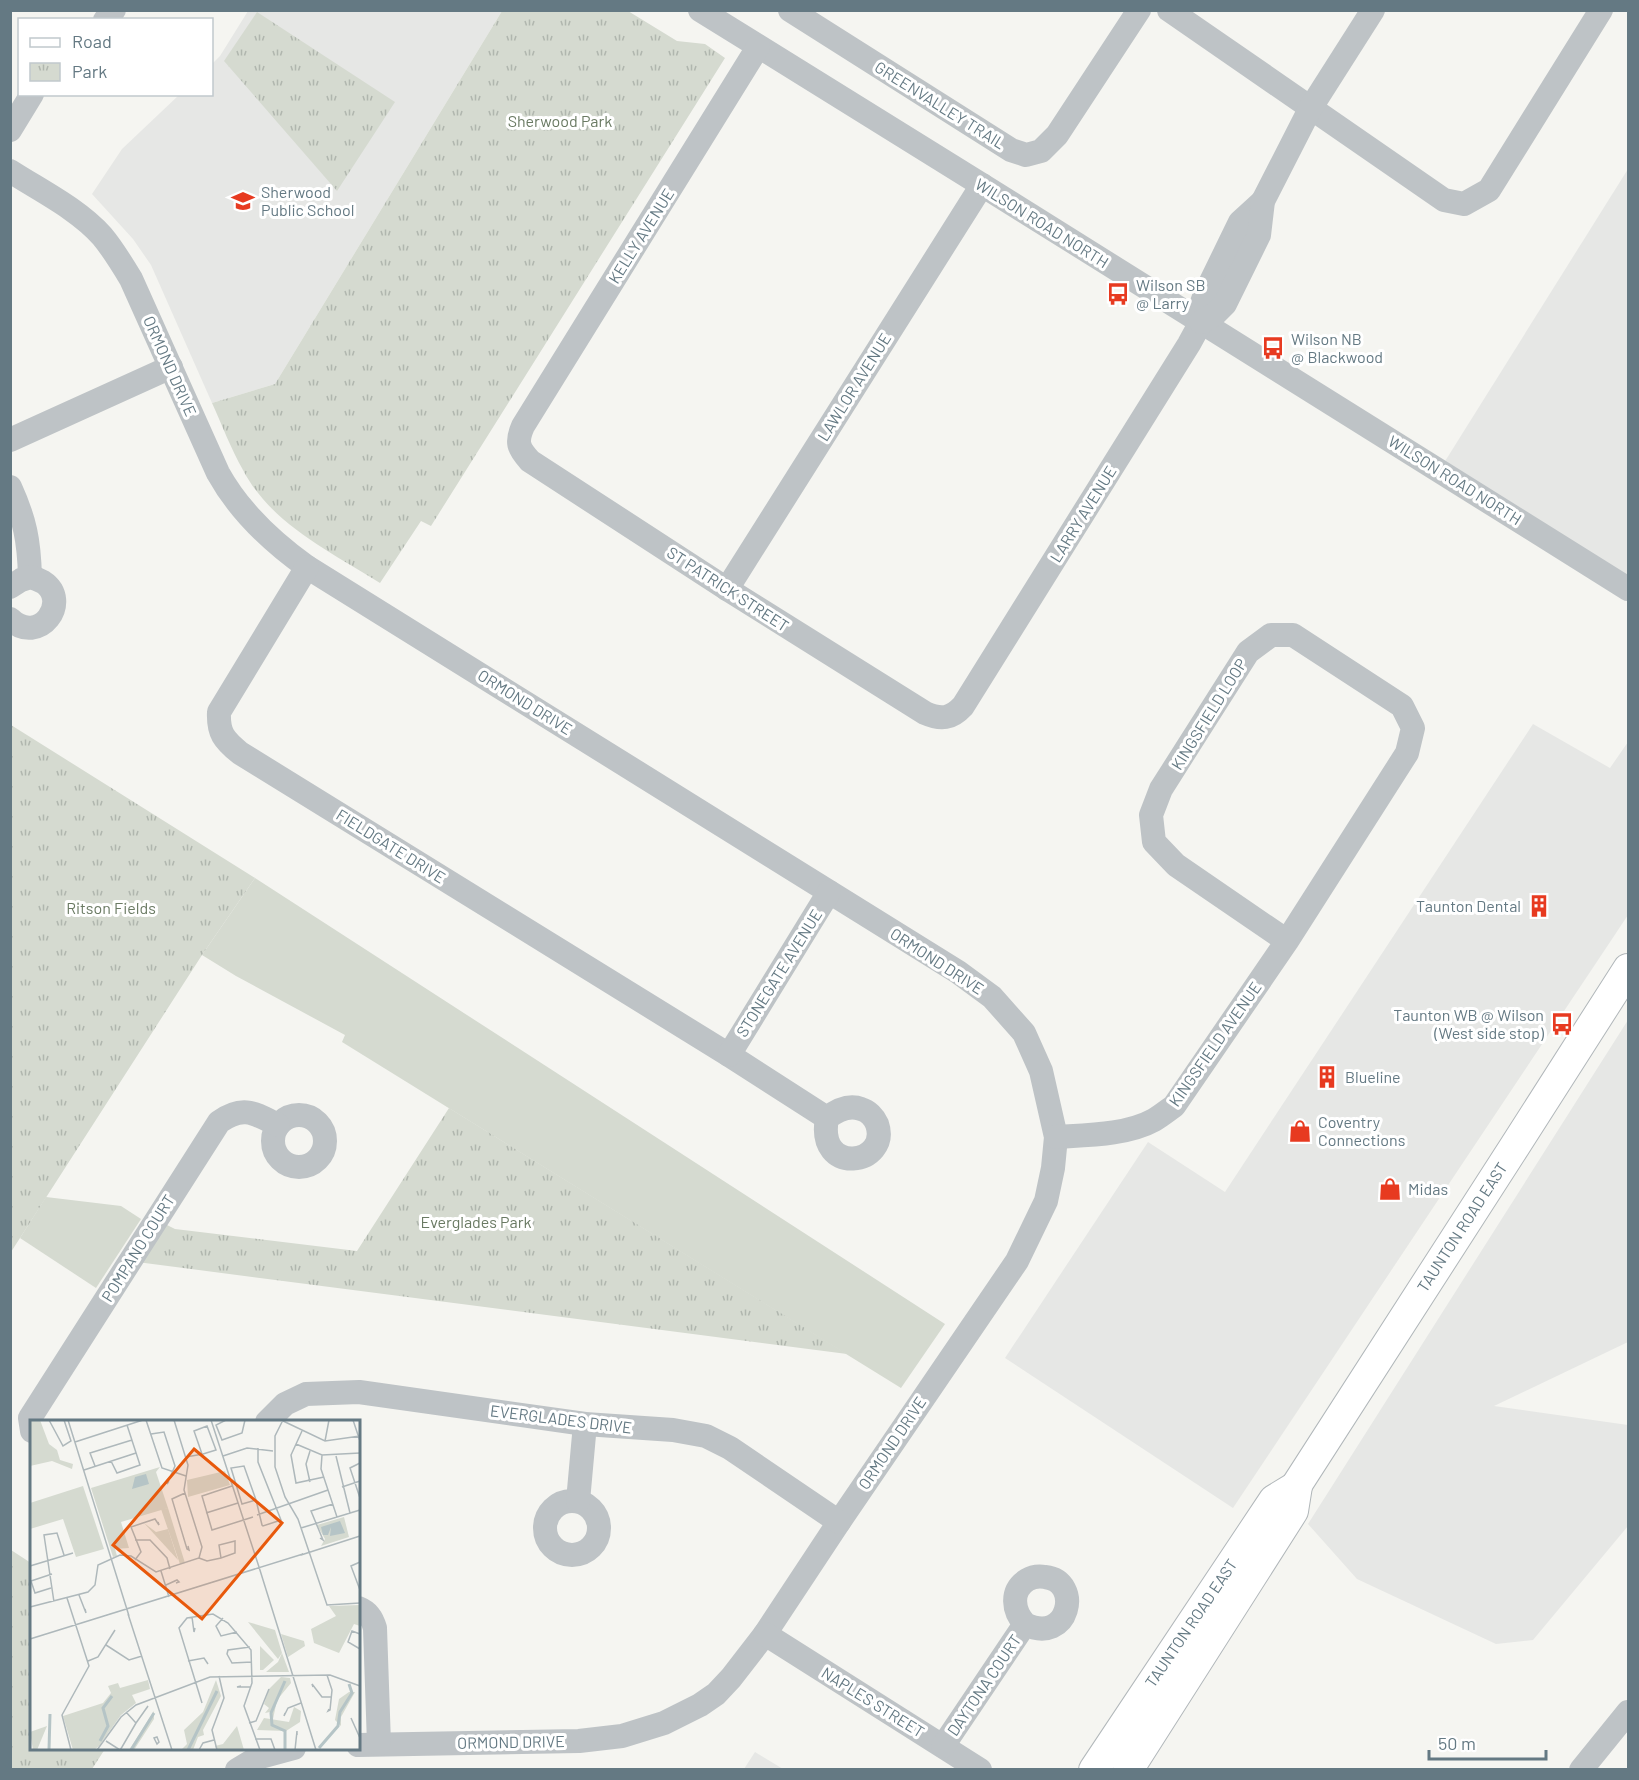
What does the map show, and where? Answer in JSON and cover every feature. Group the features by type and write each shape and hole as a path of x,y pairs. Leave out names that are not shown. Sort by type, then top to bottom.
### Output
{"main road":[{"name":"TAUNTON ROAD EAST","path":"1128,1770 1293,1511 1297,1485 1388,1340 1629,969"},
{"name":"TAUNTON ROAD EAST","path":"1094,1770 1274,1500 1297,1485"}],"street":[{"name":"WILSON ROAD NORTH","path":"700,10 1629,589"},
{"name":"GREENVALLEY TRAIL","path":"790,10 1011,150 1026,155 1041,151 1058,135 1139,10"},
{"path":"1169,10 1444,200 1464,204 1490,190 1601,10"},
{"path":"1201,322 1215,314 1225,304 1259,236 1263,201 1310,109 1372,10"},
{"name":"KELLY AVENUE","path":"523,426 758,47"},
{"path":"10,130 31,96"},
{"name":"ORMOND DRIVE","path":"10,171 72,210 101,236 131,279 209,454 228,489 239,504 289,554 958,972 992,997 1024,1033 1041,1071 1056,1137 1053,1168 1046,1201 1017,1261 838,1522 765,1634 716,1694 700,1705 664,1723 622,1736 579,1741 369,1744"},
{"name":"LAWLOR AVENUE","path":"727,589 982,185"},
{"name":"LARRY AVENUE","path":"963,706 1201,322"},
{"path":"10,440 171,367"},
{"name":"ST PATRICK STREET","path":"523,426 519,444 522,452 530,460 727,589 925,713 936,718 947,718 963,706"},
{"path":"10,487 22,514 29,549 20,582 43,582 53,595 53,610 44,624 27,628 19,626 10,619"},
{"name":"FIELDGATE DRIVE","path":"307,567 219,712 218,727 227,742 240,753 827,1118"},
{"name":"KINGSFIELD LOOP","path":"1293,634 1402,706 1413,728 1407,753 1287,941 1176,865 1154,842 1151,815 1161,789 1248,652 1271,636 1293,634"},
{"name":"STONEGATE AVENUE","path":"729,1055 830,892"},
{"name":"KINGSFIELD AVENUE","path":"1056,1137 1125,1130 1154,1120 1174,1106 1287,941"},
{"name":"POMPANO COURT","path":"30,1420 219,1122 228,1116 242,1112 253,1113 278,1125"},
{"name":"EVERGLADES DRIVE","path":"269,1420 285,1404 306,1394 359,1392 585,1424 673,1430 706,1436 730,1448 838,1522"},
{"path":"578,1501 585,1424"},
{"path":"360,1609 372,1618 375,1628 369,1744"},
{"name":"DAYTONA COURT","path":"943,1746 1024,1624"},
{"name":"NAPLES STREET","path":"765,1634 980,1770"},
{"path":"1581,1770 1629,1712"},
{"path":"237,1770 257,1758 290,1750"}],"shaded area":[{"name":"Sherwood Public School","path":"248,11 502,11 275,384 212,403 151,265 133,239 92,194 122,149 178,96 213,96 213,63 220,56"},
{"path":"1628,169 1628,591 1437,474"},
{"path":"1533,724 1610,768 1628,742 1628,915 1233,1508 1005,1358 1148,1142 1225,1192"},
{"path":"1628,1020 1628,1342 1494,1406 1628,1425 1628,1526 1533,1640 1496,1644 1357,1579 1308,1524"},
{"path":"755,1752 783,1769 744,1769"}],"green space":[{"name":"Sherwood Park","path":"502,11 628,11 677,41 705,44 725,58 431,526 421,521 380,583 304,535 269,506 243,470 212,403 275,384"},
{"path":"257,12 395,102 337,191 224,61"},
{"name":"Ritson Fields","path":"11,725 255,878 202,955 11,1252"},
{"path":"255,878 945,1324 901,1388 342,1042 345,1035 202,955"},
{"name":"Everglades Park","path":"449,1108 847,1354 137,1262 163,1223 175,1229 357,1251"},
{"path":"46,1197 121,1206 141,1219 96,1288 20,1238"},
{"path":"11,1550 30,1562 30,1750 104,1750 92,1769 11,1769"}],"place":[{"name":"Sherwood Public School","path":"243,201"},
{"name":"Wilson SB @ Larry","path":"1118,294"},
{"name":"Wilson NB @ Blackwood","path":"1273,348"},
{"name":"Taunton Dental","path":"1539,906"},
{"name":"Taunton WB @ Wilson (West side stop)","path":"1562,1024"},
{"name":"Blueline","path":"1327,1077"},
{"name":"Coventry Connections","path":"1300,1131"},
{"name":"Midas","path":"1390,1189"}]}
